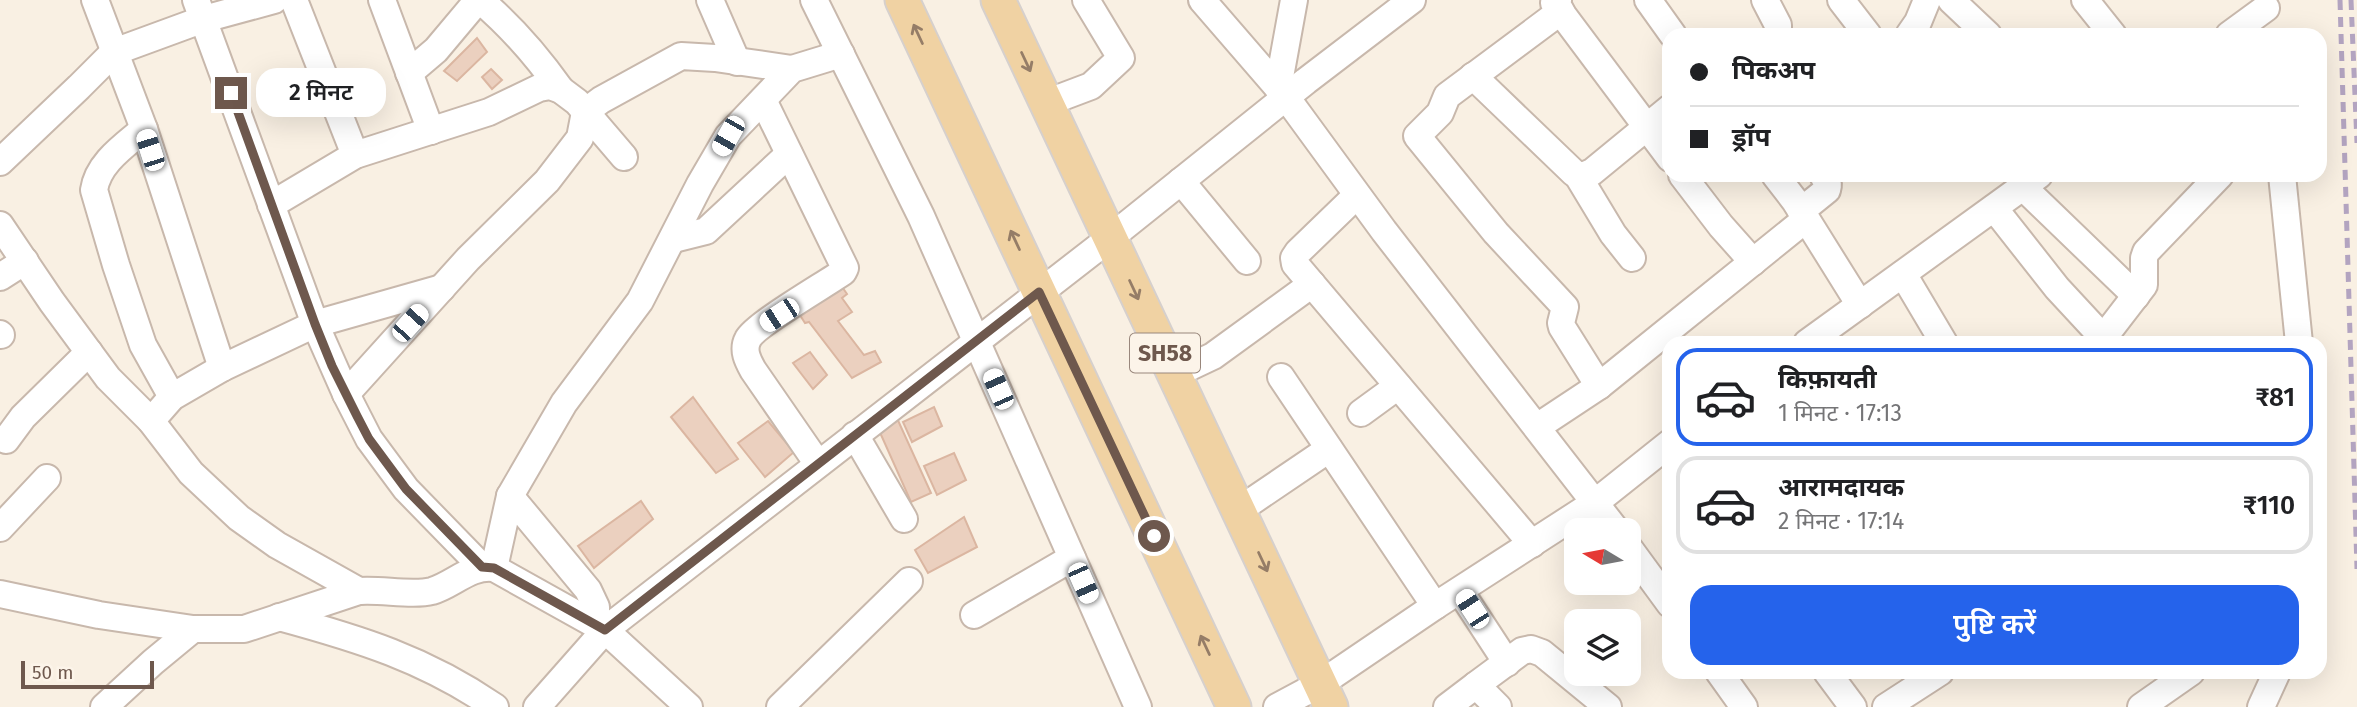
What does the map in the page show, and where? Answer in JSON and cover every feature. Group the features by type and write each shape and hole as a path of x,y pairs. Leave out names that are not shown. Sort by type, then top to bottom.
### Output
{"main road":[{"path":"902,0 1234,707"},
{"name":"SH58","path":"998,0 1326,695"}],"street":[{"path":"95,0 144,129 222,368"},
{"path":"0,162 114,52 200,10 274,0"},
{"path":"294,0 355,155"},
{"path":"382,0 431,131"},
{"path":"409,73 436,50 479,0 509,24 561,90 585,112 624,157"},
{"path":"710,0 737,62"},
{"path":"814,0 921,216 1138,707"},
{"path":"1046,103 1091,86 1121,58 1086,0"},
{"path":"1202,0 1282,93 1357,195 1607,518"},
{"path":"1282,93 1294,0"},
{"path":"537,707 600,627 818,464 1110,238 1181,181 1282,93 1412,0"},
{"path":"1648,0 1668,28"},
{"path":"1765,0 1774,13 1776,28"},
{"path":"1841,0 1857,28"},
{"path":"1914,28 1927,0"},
{"path":"1951,0 1981,28"},
{"path":"2085,0 2107,28"},
{"path":"2237,28 2266,4"},
{"path":"2266,4 2268,28"},
{"path":"1599,386 1562,327 1565,307 1496,233 1418,139 1420,132 1440,113 1447,96 1559,6 1662,148"},
{"path":"200,10 315,324 369,439 406,489 488,568 600,627 689,707"},
{"path":"346,394 442,288 547,181 580,138 585,112 618,89 648,76 681,56 792,69 842,54"},
{"path":"488,568 510,496 564,403 640,301 674,239 699,184 728,136 792,69"},
{"path":"1473,76 1578,176 1613,234 1632,258"},
{"path":"271,205 355,155 489,112 539,88 550,86 561,90"},
{"path":"763,100 844,265 844,270 758,328 746,341 747,359 753,370 818,464"},
{"path":"1578,176 1587,176 1662,114"},
{"path":"144,129 100,170 94,190 143,345 172,397"},
{"path":"674,239 706,231 789,154"},
{"path":"1181,181 1247,261"},
{"path":"1687,182 1753,262"},
{"path":"1781,182 1860,305"},
{"path":"1537,427 1599,386 1753,262 1827,190 1826,182"},
{"path":"2109,336 2145,282 2146,252 2213,182"},
{"path":"2283,182 2298,336"},
{"path":"2014,188 2136,296"},
{"path":"1817,336 1903,274 2014,188"},
{"path":"2014,188 2057,288 2102,336"},
{"path":"1357,195 1295,255 1295,264 1532,544"},
{"path":"0,225 108,378 151,421 191,472 239,518 277,545 359,591"},
{"path":"0,277 24,261"},
{"path":"1903,274 1940,336"},
{"path":"1175,374 1213,356 1312,284"},
{"path":"151,421 172,397 222,368 315,324 442,288"},
{"path":"6,440 23,417 89,352"},
{"path":"1281,377 1436,606"},
{"path":"1361,413 1398,386"},
{"path":"855,435 904,519"},
{"path":"1239,510 1329,449"},
{"path":"1278,707 1326,695 1436,606 1596,502 1662,452"},
{"path":"0,528 47,478"},
{"path":"510,496 588,590 596,607 600,627"},
{"path":"974,615 1072,558"},
{"path":"1642,566 1662,593"},
{"path":"0,594 99,615 193,629 244,629 359,591 433,591 488,568"},
{"path":"780,707 909,582"},
{"path":"1460,591 1507,663"},
{"path":"279,617 376,645 436,671 495,707"},
{"path":"116,703 153,662 193,629"},
{"path":"1447,707 1522,651 1531,649 1542,653 1608,707"},
{"path":"1724,679 1744,707"},
{"path":"1832,679 1853,707"},
{"path":"1886,707 1929,679"},
{"path":"2141,707 2181,679"},
{"path":"2261,707 2274,679"},
{"path":"1475,685 1498,707"}],"building":[{"path":"477,38 487,52 457,81 444,71"},
{"path":"491,69 502,80 492,89 482,77"},
{"path":"838,281 847,294 842,298 852,312 838,321 864,355 875,351 881,362 852,378 809,322 805,323 798,312"},
{"path":"810,352 827,375 813,389 793,363"},
{"path":"693,397 738,459 716,473 671,417"},
{"path":"934,407 942,426 912,442 903,422"},
{"path":"896,416 931,493 911,502 878,428"},
{"path":"768,421 794,452 765,477 738,443"},
{"path":"954,453 966,480 937,495 924,466"},
{"path":"641,501 653,519 594,568 578,546"},
{"path":"964,517 977,547 928,573 915,550"}],"railway":[{"path":"2340,0 2357,569"},
{"path":"2351,0 2357,143"}],"route":[{"path":"231,93 315,324 332,366 369,439 406,489 482,567 494,568 605,630 1039,292 1154,536"}]}
